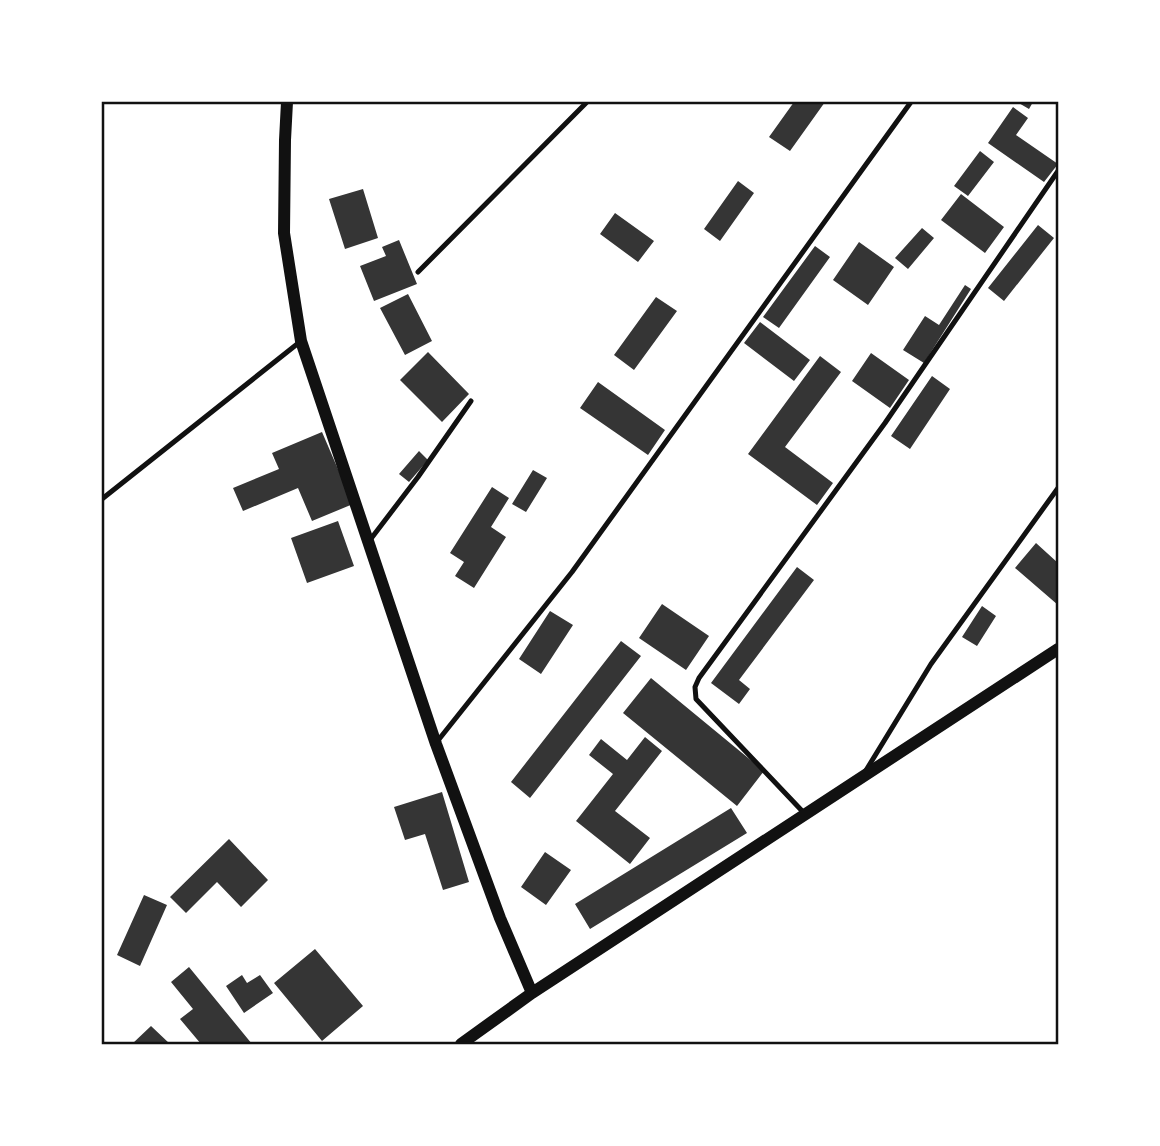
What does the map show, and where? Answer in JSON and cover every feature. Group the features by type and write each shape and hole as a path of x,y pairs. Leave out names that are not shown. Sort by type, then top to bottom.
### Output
{"street":[{"path":"287,102 284,233 301,341 436,744 500,918 532,993"},
{"path":"467,1043 532,993 1059,649"}],"lane":[{"path":"418,272 587,102"},
{"path":"436,744 572,572 911,102"},
{"path":"805,814 696,699 695,687 885,423 1059,171"},
{"path":"102,499 301,341"},
{"path":"369,542 471,401"},
{"path":"862,777 931,664 1059,488"}],"building":[{"path":"794,102 825,102 790,151 769,137"},
{"path":"1017,102 1033,102 1029,109"},
{"path":"1013,107 1028,118 1016,135 1058,164 1044,182 988,143"},
{"path":"980,151 994,162 968,196 954,186"},
{"path":"738,181 754,193 720,241 704,229"},
{"path":"363,189 378,238 345,249 329,199"},
{"path":"961,194 1004,227 985,253 941,220"},
{"path":"615,213 654,241 638,262 600,234"},
{"path":"1038,225 1054,238 1004,301 988,288"},
{"path":"922,228 934,238 908,269 895,258"},
{"path":"399,240 417,284 374,301 360,266 386,256 382,247"},
{"path":"859,242 894,267 868,305 833,280"},
{"path":"815,246 830,257 779,328 763,317"},
{"path":"965,285 971,289 924,363 903,350 925,316 939,325"},
{"path":"408,294 432,341 405,355 380,308"},
{"path":"656,297 677,311 634,370 614,355"},
{"path":"760,322 810,360 794,381 744,343"},
{"path":"428,352 469,394 442,422 400,380"},
{"path":"871,353 909,380 890,408 852,381"},
{"path":"820,356 841,372 785,447 833,483 817,505 748,454"},
{"path":"932,376 950,389 910,449 891,436"},
{"path":"598,382 665,430 648,455 580,408"},
{"path":"322,432 353,504 312,521 298,488 243,511 233,488 279,469 272,453"},
{"path":"419,451 428,460 409,482 399,474"},
{"path":"533,470 547,478 526,512 512,504"},
{"path":"492,487 509,498 491,527 506,537 474,588 455,576 464,562 450,553"},
{"path":"338,521 354,566 307,583 291,538"},
{"path":"1036,543 1058,563 1058,605 1015,568"},
{"path":"797,567 814,580 739,680 750,689 739,704 711,683"},
{"path":"662,604 709,636 686,670 639,638"},
{"path":"982,606 996,616 977,646 962,637"},
{"path":"550,611 573,625 541,674 519,659"},
{"path":"621,641 641,656 530,798 511,782"},
{"path":"651,678 764,771 737,806 623,713"},
{"path":"645,737 662,751 615,811 650,838 630,864 576,821 613,774 589,755 601,739 627,760"},
{"path":"442,792 469,882 443,890 425,834 405,840 394,807"},
{"path":"731,808 747,833 590,929 575,904"},
{"path":"229,839 268,880 241,907 217,882 186,913 170,897"},
{"path":"545,852 571,870 546,905 521,887"},
{"path":"144,895 167,905 140,966 117,955"},
{"path":"315,949 363,1006 322,1041 274,983"},
{"path":"189,967 252,1044 201,1044 180,1019 193,1009 171,982"},
{"path":"242,975 247,983 260,975 273,993 244,1013 226,986"},
{"path":"151,1026 170,1044 132,1044"}]}
